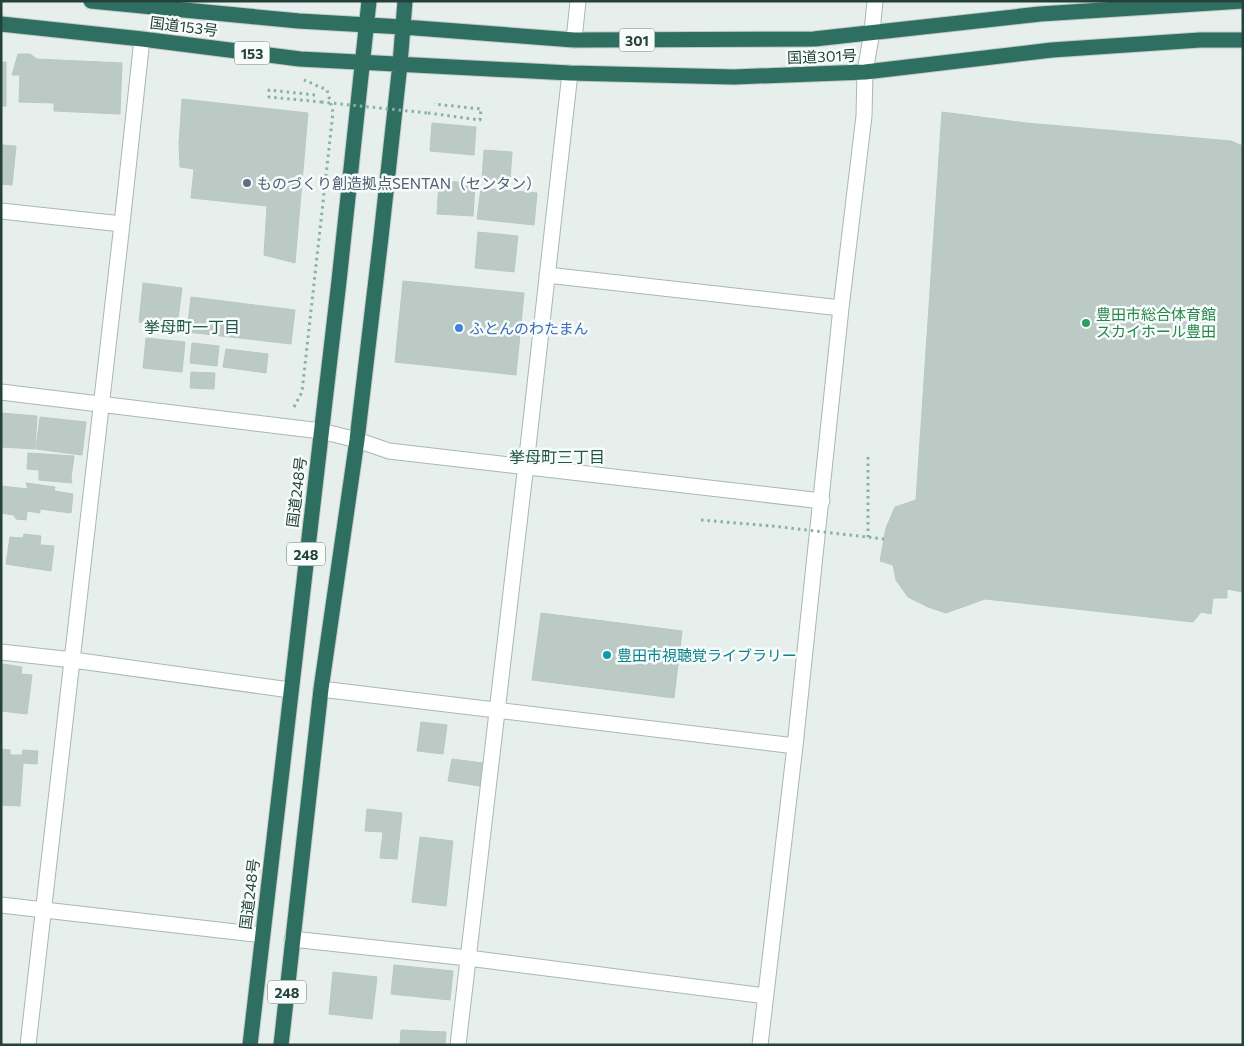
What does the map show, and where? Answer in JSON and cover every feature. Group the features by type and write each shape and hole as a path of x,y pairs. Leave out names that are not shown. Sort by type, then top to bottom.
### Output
{"highway":[{"name":"国道153号","path":"91,1 146,3 299,21 402,27"},
{"path":"363,62 369,1"},
{"path":"400,64 405,1"},
{"name":"国道301号","path":"402,27 574,40 814,39 1040,14 1243,2"},
{"name":"国道153号","path":"1,24 142,38 300,59 400,64"},
{"name":"国道301号","path":"400,64 570,73 734,77 865,72 1052,50 1200,40 1243,40"},
{"name":"国道248号","path":"250,1045 363,62"},
{"name":"248","path":"281,1045 321,689 357,440 400,64"}],"street":[{"path":"574,40 578,1"},
{"path":"760,1045 795,746 841,308 864,116 865,72 875,1"},
{"path":"28,1045 142,38"},
{"path":"458,1045 570,73"},
{"path":"1,211 122,224"},
{"path":"547,275 841,308"},
{"path":"1,392 321,431 357,440 389,451 822,501"},
{"path":"1,652 290,690"},
{"path":"321,689 795,746"},
{"path":"1,905 262,935"},
{"path":"292,939 468,958 766,996"}],"path":[{"path":"292,411 302,392 334,112 327,90 298,77"},
{"path":"315,95 269,90 268,97 480,120 481,109 434,104"},
{"path":"868,457 868,537"},
{"path":"701,520 884,539"}],"building":[{"path":"18,54 30,54 37,59 122,63 120,114 54,111 54,103 19,102 20,75 12,75"},
{"path":"1,62 6,62 6,106 1,106"},
{"name":"ものづくり創造拠点SENTAN（センタン）","path":"182,99 308,113 295,263 264,255 267,206 191,198 194,169 180,167 179,144"},
{"name":"豊田市総合体育館 スカイホール豊田","path":"942,112 1026,123 1231,141 1243,146 1243,592 1227,589 1227,598 1213,598 1211,614 1201,612 1193,622 985,599 946,613 908,597 896,580 893,565 880,561 886,528 895,507 916,500"},
{"path":"432,123 476,127 474,155 430,151"},
{"path":"1,145 16,146 12,185 1,184"},
{"path":"484,150 512,152 510,181 482,179"},
{"path":"439,181 475,183 473,216 437,214"},
{"path":"481,188 537,193 534,225 477,219"},
{"path":"478,232 518,236 514,272 475,268"},
{"name":"ふとんのわたまん","path":"403,281 524,293 516,375 395,362"},
{"path":"143,283 182,288 177,326 139,322"},
{"path":"191,297 295,310 291,344 187,332"},
{"path":"146,338 185,342 182,372 143,368"},
{"path":"192,343 219,346 217,366 190,363"},
{"path":"226,349 268,354 266,373 223,367"},
{"path":"191,372 215,373 214,389 190,388"},
{"path":"1,413 37,416 35,449 1,447"},
{"path":"40,417 86,422 82,455 36,449"},
{"path":"28,453 74,456 72,483 39,480 39,470 27,469"},
{"path":"26,483 55,487 54,491 73,494 71,513 40,509 40,513 27,511 26,520 16,519 14,515 1,513 1,486 28,489"},
{"path":"24,534 41,536 40,545 54,546 51,571 6,564 10,537 23,538"},
{"name":"豊田市視聴覚ライブラリー","path":"541,613 682,631 674,698 532,680"},
{"path":"2,664 22,667 21,674 32,675 27,714 1,711"},
{"path":"421,722 447,725 443,754 417,751"},
{"path":"1,749 10,750 10,755 22,755 23,750 38,751 37,764 23,763 20,806 1,805"},
{"path":"452,759 483,763 480,786 448,781"},
{"path":"367,809 402,813 397,859 380,858 383,832 365,831"},
{"path":"420,837 453,841 446,906 412,902"},
{"path":"394,965 453,971 450,1000 391,994"},
{"path":"333,972 377,977 372,1019 329,1014"},
{"path":"401,1030 446,1032 445,1045 400,1045"}],"place":[{"name":"ものづくり創造拠点SENTAN（センタン）","path":"247,183"},
{"name":"豊田市総合体育館 スカイホール豊田","path":"1086,323"},
{"name":"ふとんのわたまん","path":"459,328"},
{"name":"豊田市視聴覚ライブラリー","path":"607,655"}],"district":[{"name":"挙母町一丁目","path":"192,326"},
{"name":"挙母町三丁目","path":"557,456"}]}
